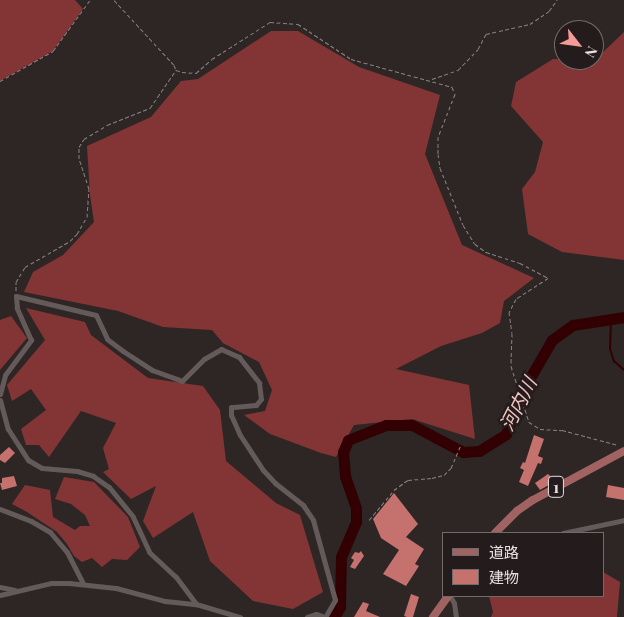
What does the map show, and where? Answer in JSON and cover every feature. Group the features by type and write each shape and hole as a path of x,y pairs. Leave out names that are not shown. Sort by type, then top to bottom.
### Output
{"main road":[{"name":"1","path":"496,532 533,500 624,449"},
{"path":"433,617 448,597"}],"street":[{"path":"0,394 5,375 31,340 17,308 16,296 96,314 107,338 118,347 152,370 182,381 204,359 221,349 239,357 259,383 261,399 256,405 231,407 231,414 240,435 274,483 303,505 314,520 334,600 325,617 316,614 306,617"},
{"path":"0,400 8,430 28,460 42,468 93,476 109,487 133,517 149,552 176,576 196,604"},
{"path":"0,509 31,521 50,532 67,552 83,584"},
{"path":"568,532 624,520"},
{"path":"0,595 51,583 83,584 116,588 166,601 196,604 240,617"},
{"path":"0,587 18,590"},
{"path":"450,597 454,602 456,617"}],"path":[{"path":"0,80 53,51 90,0"},
{"path":"114,0 176,70 190,74 196,73 212,59 270,22 298,24 351,59 432,80 455,90 438,137 438,154 451,199 470,238 486,252 520,264 548,278 516,300 510,307 512,333 511,366 529,422 540,429 562,430 624,449"},
{"path":"432,80 458,70 478,49 486,34 530,24 549,11 557,0"},
{"path":"16,296 16,282 25,267 70,241 77,234 87,217 89,189 79,159 79,147 84,139 107,124 150,108 176,70"},
{"path":"369,520 378,506 394,490 408,480 444,475 451,468 461,445"}],"shaded area":[{"path":"0,0 75,0 83,9 53,51 0,81"},
{"path":"271,31 298,31 359,67 440,95 425,154 462,245 534,278 504,301 500,323 482,333 441,346 396,369 469,385 475,439 412,419 354,425 336,457 321,453 270,434 244,415 265,411 272,390 259,362 223,343 212,330 163,327 118,311 24,292 33,272 63,255 94,222 90,195 87,146 151,117 181,81 198,79"},
{"path":"624,32 624,260 562,252 528,234 522,189 535,172 543,142 511,106 516,82 553,59 554,70 604,70 604,51"},
{"path":"26,308 85,322 91,335 148,378 203,386 220,410 226,461 276,503 300,515 323,592 293,609 253,601 210,561 193,512 153,538 143,521 156,486 131,499 103,472 109,469 103,448 116,423 81,411 49,457 39,445 26,445 21,429 46,410 31,389 12,401 7,385 45,340"},
{"path":"11,316 27,338 0,370 0,320"},
{"path":"64,477 94,482 128,517 140,547 127,560 112,559 102,567 92,558 82,562 74,556 57,532 12,504 25,485 50,490 53,517 75,530 80,526 90,526 85,515 71,504 55,499"},
{"path":"604,573 620,582 617,617 491,617 493,612 489,597 604,597"}],"building":[{"path":"534,435 544,439 538,456 543,458 541,464 538,463 528,486 519,482 524,470 520,468 523,462 525,463"},
{"path":"9,447 15,453 5,463 0,460 0,455"},
{"path":"548,474 556,481 540,490 535,483"},
{"path":"14,476 17,486 2,490 0,483 2,483 2,478"},
{"path":"608,485 624,488 624,500 606,497"},
{"path":"394,493 418,524 406,537 424,549 415,564 419,566 406,586 383,574 399,550 381,538 373,519"},
{"path":"361,551 364,556 355,569 350,567 354,560 351,558 355,552 359,553"},
{"path":"411,594 419,597 413,617 407,617 404,616"},
{"path":"363,602 369,604 366,611 380,617 354,617"}],"waterway":[{"name":"河内川","path":"334,617 340,607 341,557 356,521 356,508 345,476 343,452 348,440 386,425 412,425 463,452 479,451 506,434 523,390 552,340 573,325 624,317"},
{"path":"611,320 610,349 614,361 624,370"}]}
